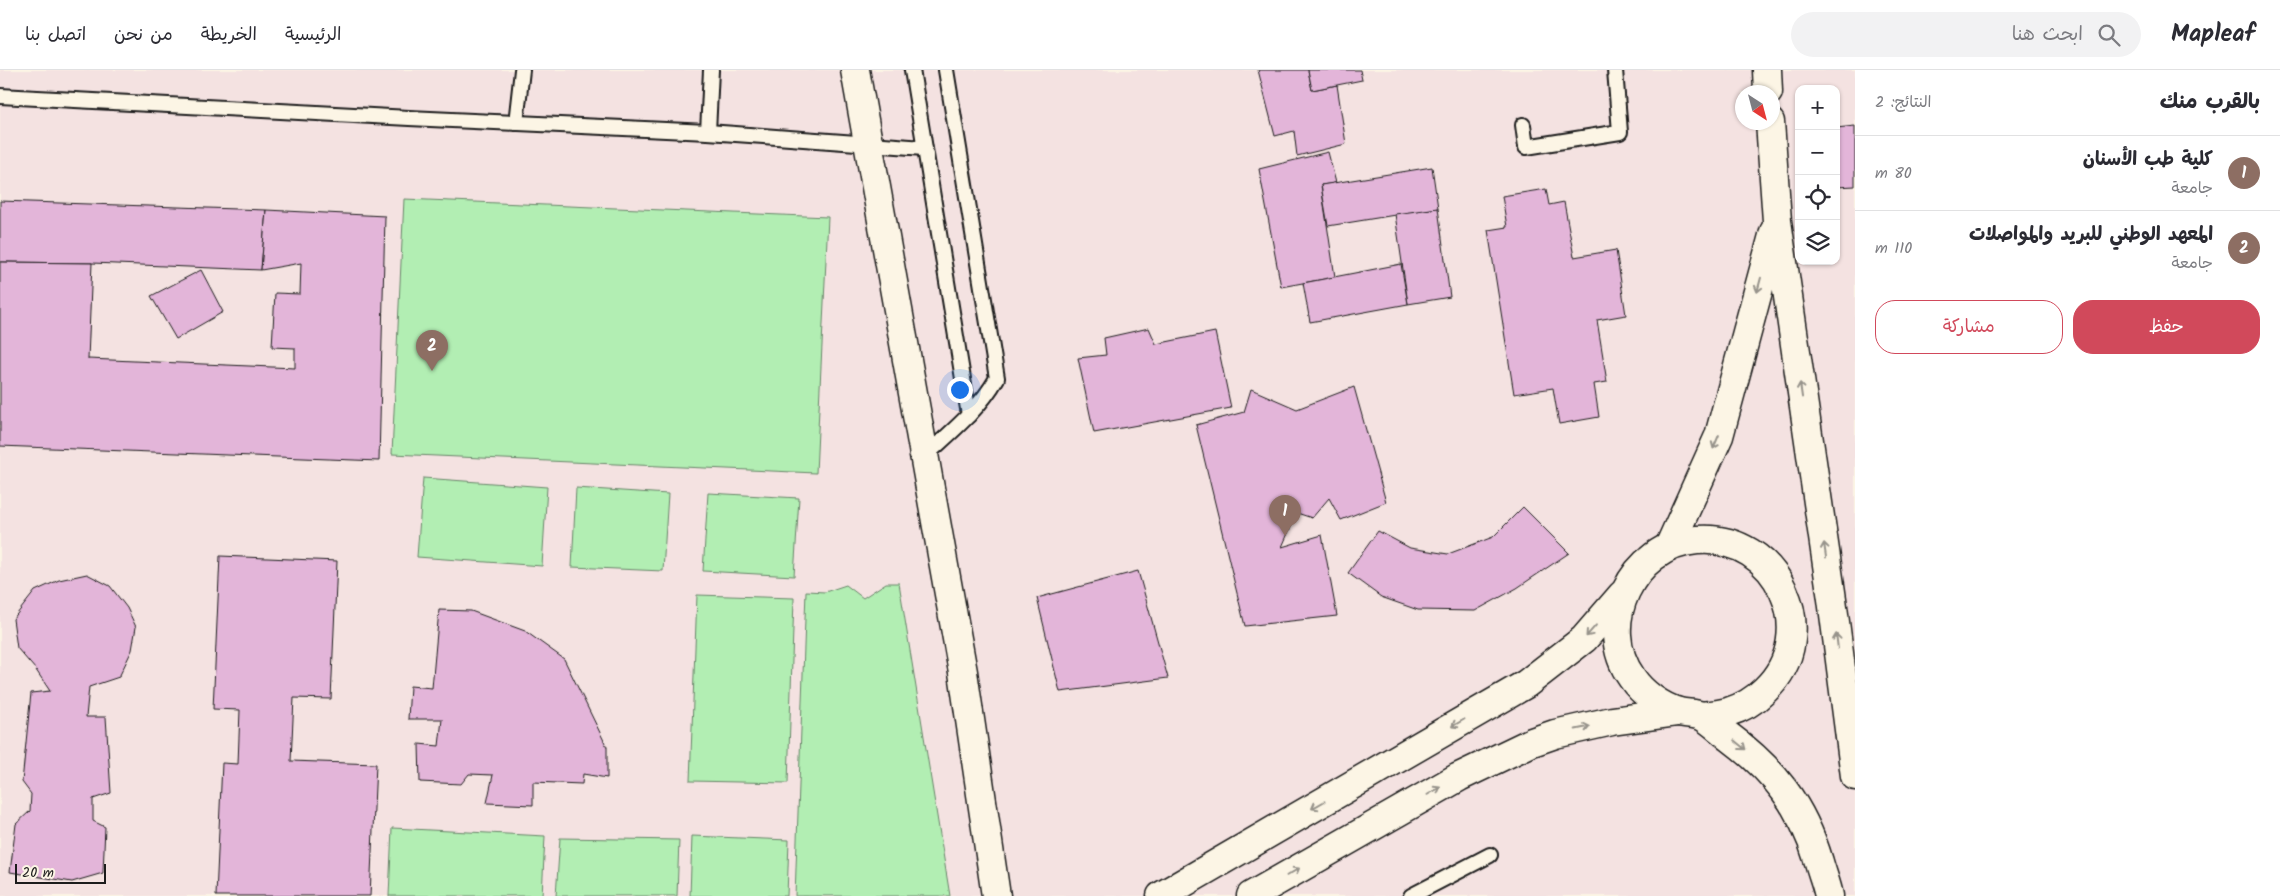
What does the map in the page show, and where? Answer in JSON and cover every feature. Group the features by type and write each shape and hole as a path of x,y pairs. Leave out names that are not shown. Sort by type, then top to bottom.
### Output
{"street":[{"path":"855,70 963,672 996,896"},
{"path":"1767,70 1768,85"},
{"path":"1771,130 1777,221 1832,599 1855,776"},
{"path":"1669,547 1719,436 1777,221"},
{"path":"1161,896 1526,684 1584,639 1623,594 1641,566 1669,547 1697,540 1727,542 1754,554 1774,574 1788,600 1792,628 1788,656 1775,681 1754,700 1729,712 1612,721 1555,734 1532,742 1459,777 1251,896"},
{"path":"1623,594 1616,623 1619,651 1632,678 1652,699 1689,714 1766,766 1795,803 1813,842 1829,896"},
{"path":"1788,600 1832,599"}],"lane":[{"path":"516,123 522,70"},
{"path":"708,132 711,70"},
{"path":"912,70 969,415"},
{"path":"924,457 988,395 996,378 946,70"},
{"path":"1523,125 1526,147 1620,132 1614,70"},
{"path":"0,96 708,132 868,142 924,148"},
{"path":"1411,896 1490,855"}],"shaded area":[{"path":"0,70 1855,70 1855,896 0,896"}],"green space":[{"path":"404,199 828,217 816,473 392,454"},
{"path":"423,478 547,487 542,566 417,557"},
{"path":"576,488 668,494 663,571 572,567"},
{"path":"708,493 799,498 794,576 703,571"},
{"path":"886,583 899,583 950,896 795,896 806,591 825,592 846,585 863,598"},
{"path":"697,595 794,598 788,783 690,781"},
{"path":"392,828 545,836 542,896 389,896"},
{"path":"692,836 789,840 787,896 690,896"},
{"path":"560,838 679,840 677,896 556,896"}],"building":[{"path":"1258,70 1308,70 1312,90 1337,85 1346,144 1297,156 1294,131 1275,136"},
{"path":"1308,70 1360,70 1362,80 1312,90"},
{"path":"1855,126 1855,186 1840,187 1840,128"},
{"path":"1328,152 1336,183 1321,185 1335,277 1281,287 1259,169"},
{"path":"1432,167 1438,208 1328,226 1321,185"},
{"path":"1546,189 1549,205 1564,202 1574,257 1616,250 1626,315 1597,320 1607,382 1594,384 1599,417 1559,424 1553,388 1514,394 1488,230 1507,227 1502,196"},
{"path":"0,201 266,210 261,270 92,263 0,262"},
{"path":"1438,208 1450,297 1408,304 1395,214"},
{"path":"266,210 385,216 379,461 0,446 0,262 92,263 88,359 295,368 295,348 272,347 275,293 300,294 301,263 261,270"},
{"path":"1401,264 1408,304 1310,322 1303,283"},
{"path":"201,270 223,312 176,339 151,296"},
{"path":"1149,328 1156,344 1215,332 1231,408 1094,433 1078,358 1106,355 1104,338"},
{"path":"1354,387 1386,502 1341,520 1329,498 1312,518 1297,513 1282,547 1322,535 1337,616 1245,626 1196,425 1244,412 1251,389 1297,409"},
{"path":"1523,507 1569,553 1517,588 1475,611 1418,610 1381,597 1348,573 1378,531 1410,548 1448,554 1493,537"},
{"path":"220,556 337,561 331,699 294,698 291,761 376,764 370,896 216,896 222,763 238,764 240,710 213,709"},
{"path":"1138,571 1168,678 1060,692 1037,598"},
{"path":"87,574 110,586 127,608 136,627 132,650 119,677 89,687 86,717 106,717 111,793 93,799 93,821 105,827 103,873 72,882 10,872 16,824 30,811 31,794 22,782 31,693 50,691 36,670 17,648 13,619 35,591 59,580"},
{"path":"439,610 471,611 525,631 564,659 607,747 607,778 583,774 582,784 533,782 533,805 487,803 493,775 469,774 461,784 420,782 419,744 439,746 442,719 408,719 410,686 432,688"}],"place":[{"name":"المعهد الوطني للبريد والمواصلات","path":"432,371"},
{"name":"كلية طب الأسنان","path":"1285,536"}]}
